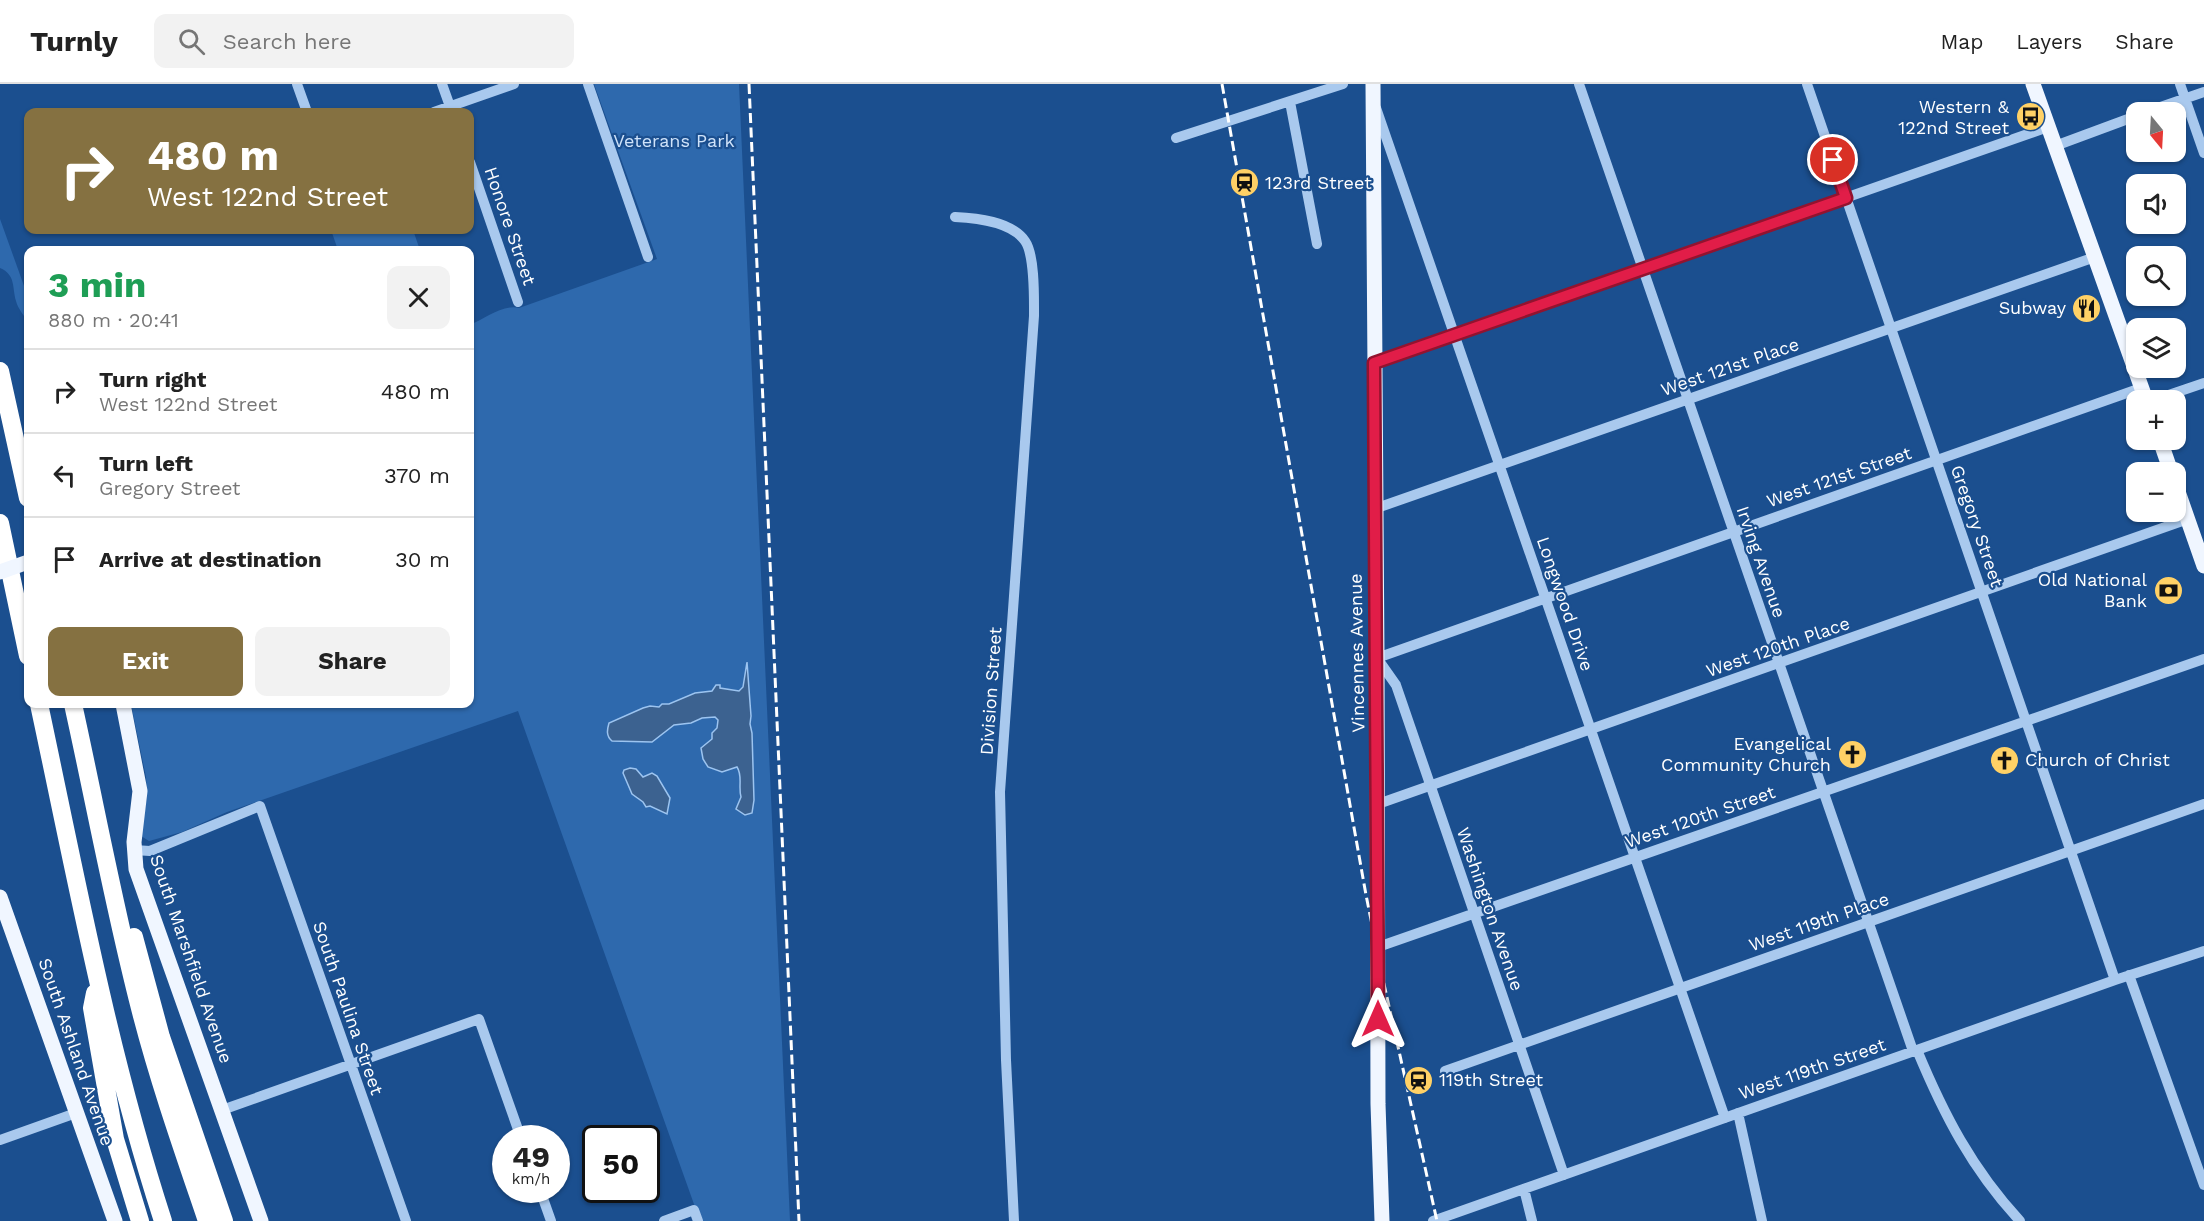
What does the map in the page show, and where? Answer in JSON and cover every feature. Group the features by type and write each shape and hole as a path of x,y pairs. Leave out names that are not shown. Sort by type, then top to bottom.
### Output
{"highway":[{"path":"0,371 24,480"},
{"path":"0,523 24,637"},
{"path":"40,708 129,1108 163,1221"},
{"path":"74,708 142,1018 207,1221"},
{"path":"87,765 161,1037 224,1221"},
{"path":"98,976 92,1008 102,1073 114,1139 140,1221"}],"main road":[{"name":"Vincennes Avenue","path":"1373,84 1377,508 1378,1114 1382,1221"},
{"path":"2033,84 2143,390"},
{"path":"2186,513 2204,566"},
{"path":"0,572 24,563"},
{"name":"South Marshfield Avenue","path":"124,708 140,791 134,850 136,869 261,1221"},
{"name":"South Ashland Avenue","path":"0,897 115,1221"}],"street":[{"path":"297,84 306,108"},
{"path":"442,84 450,108"},
{"path":"456,108 514,84"},
{"path":"588,84 648,257"},
{"path":"1176,138 1343,84"},
{"name":"Irving Avenue","path":"1578,84 1868,922 1915,1051 1962,1144 1988,1184 2020,1221"},
{"name":"Gregory Street","path":"1807,84 2115,980"},
{"path":"2180,84 2204,153"},
{"path":"2176,102 2204,92"},
{"path":"1290,102 1317,244"},
{"name":"Longwood Drive","path":"1374,102 1725,1118"},
{"path":"2055,146 2126,120"},
{"path":"1374,363 2048,128"},
{"name":"Honore Street","path":"474,174 518,302"},
{"name":"Division Street","path":"955,217 974,218 1009,228 1025,241 1032,267 1034,316 1000,792 1006,1060 1014,1221"},
{"name":"West 121st Place","path":"1377,508 2095,257"},
{"path":"2183,390 2204,383"},
{"name":"West 121st Street","path":"1377,657 1936,460 2126,400"},
{"name":"West 120th Place","path":"1378,804 2188,519"},
{"name":"Washington Avenue","path":"1377,657 1396,685 1564,1174"},
{"name":"West 120th Street","path":"1378,947 2204,659"},
{"name":"West 119th Place","path":"1445,1071 2204,804"},
{"name":"South Paulina Street","path":"134,850 150,851 260,806 406,1221"},
{"name":"West 119th Street","path":"1432,1221 2129,975 2204,951"},
{"path":"2129,975 2204,1185"},
{"path":"222,1110 479,1019 516,1125"},
{"path":"0,1140 76,1113"},
{"path":"1738,1113 1762,1221"},
{"path":"1524,1189 1532,1221"},
{"path":"545,1203 551,1221"},
{"path":"664,1221 694,1210 698,1221"}],"green space":[{"name":"Veterans Park","path":"594,84 739,84 790,1221 700,1221 518,711 227,812 182,832 149,841 141,836 147,796 146,777 132,708 474,708 474,323 500,310 519,308 657,259"},
{"path":"0,219 24,286 24,316 17,304 9,274 0,268"},
{"path":"332,234 414,234 419,246 337,246"}],"shaded area":[{"path":"747,662 752,733 754,800 752,813 745,815 736,809 741,797 740,774 737,767 722,772 708,767 703,759 701,748 712,739 712,733 717,728 718,720 715,717 674,725 652,742 612,741 609,737 607,730 609,723 643,708 659,707 695,693 712,691 716,685 720,685 720,688 739,691 743,687"},
{"path":"636,769 643,777 652,773 657,776 670,798 667,814 650,806 646,807 632,794 623,773 624,770"}],"railway":[{"path":"749,84 799,1221"},
{"path":"1222,84 1366,895 1437,1221"}],"place":[{"name":"Western & 122nd Street","path":"2030,117"},
{"name":"123rd Street","path":"1244,183"},
{"name":"Subway","path":"2087,308"},
{"name":"Old National Bank","path":"2168,590"},
{"name":"Evangelical Community Church","path":"1852,754"},
{"name":"Church of Christ","path":"2004,760"},
{"name":"119th Street","path":"1418,1080"}],"route":[{"path":"1378,1019 1377,508 1374,363 1846,198 1833,160"}]}
